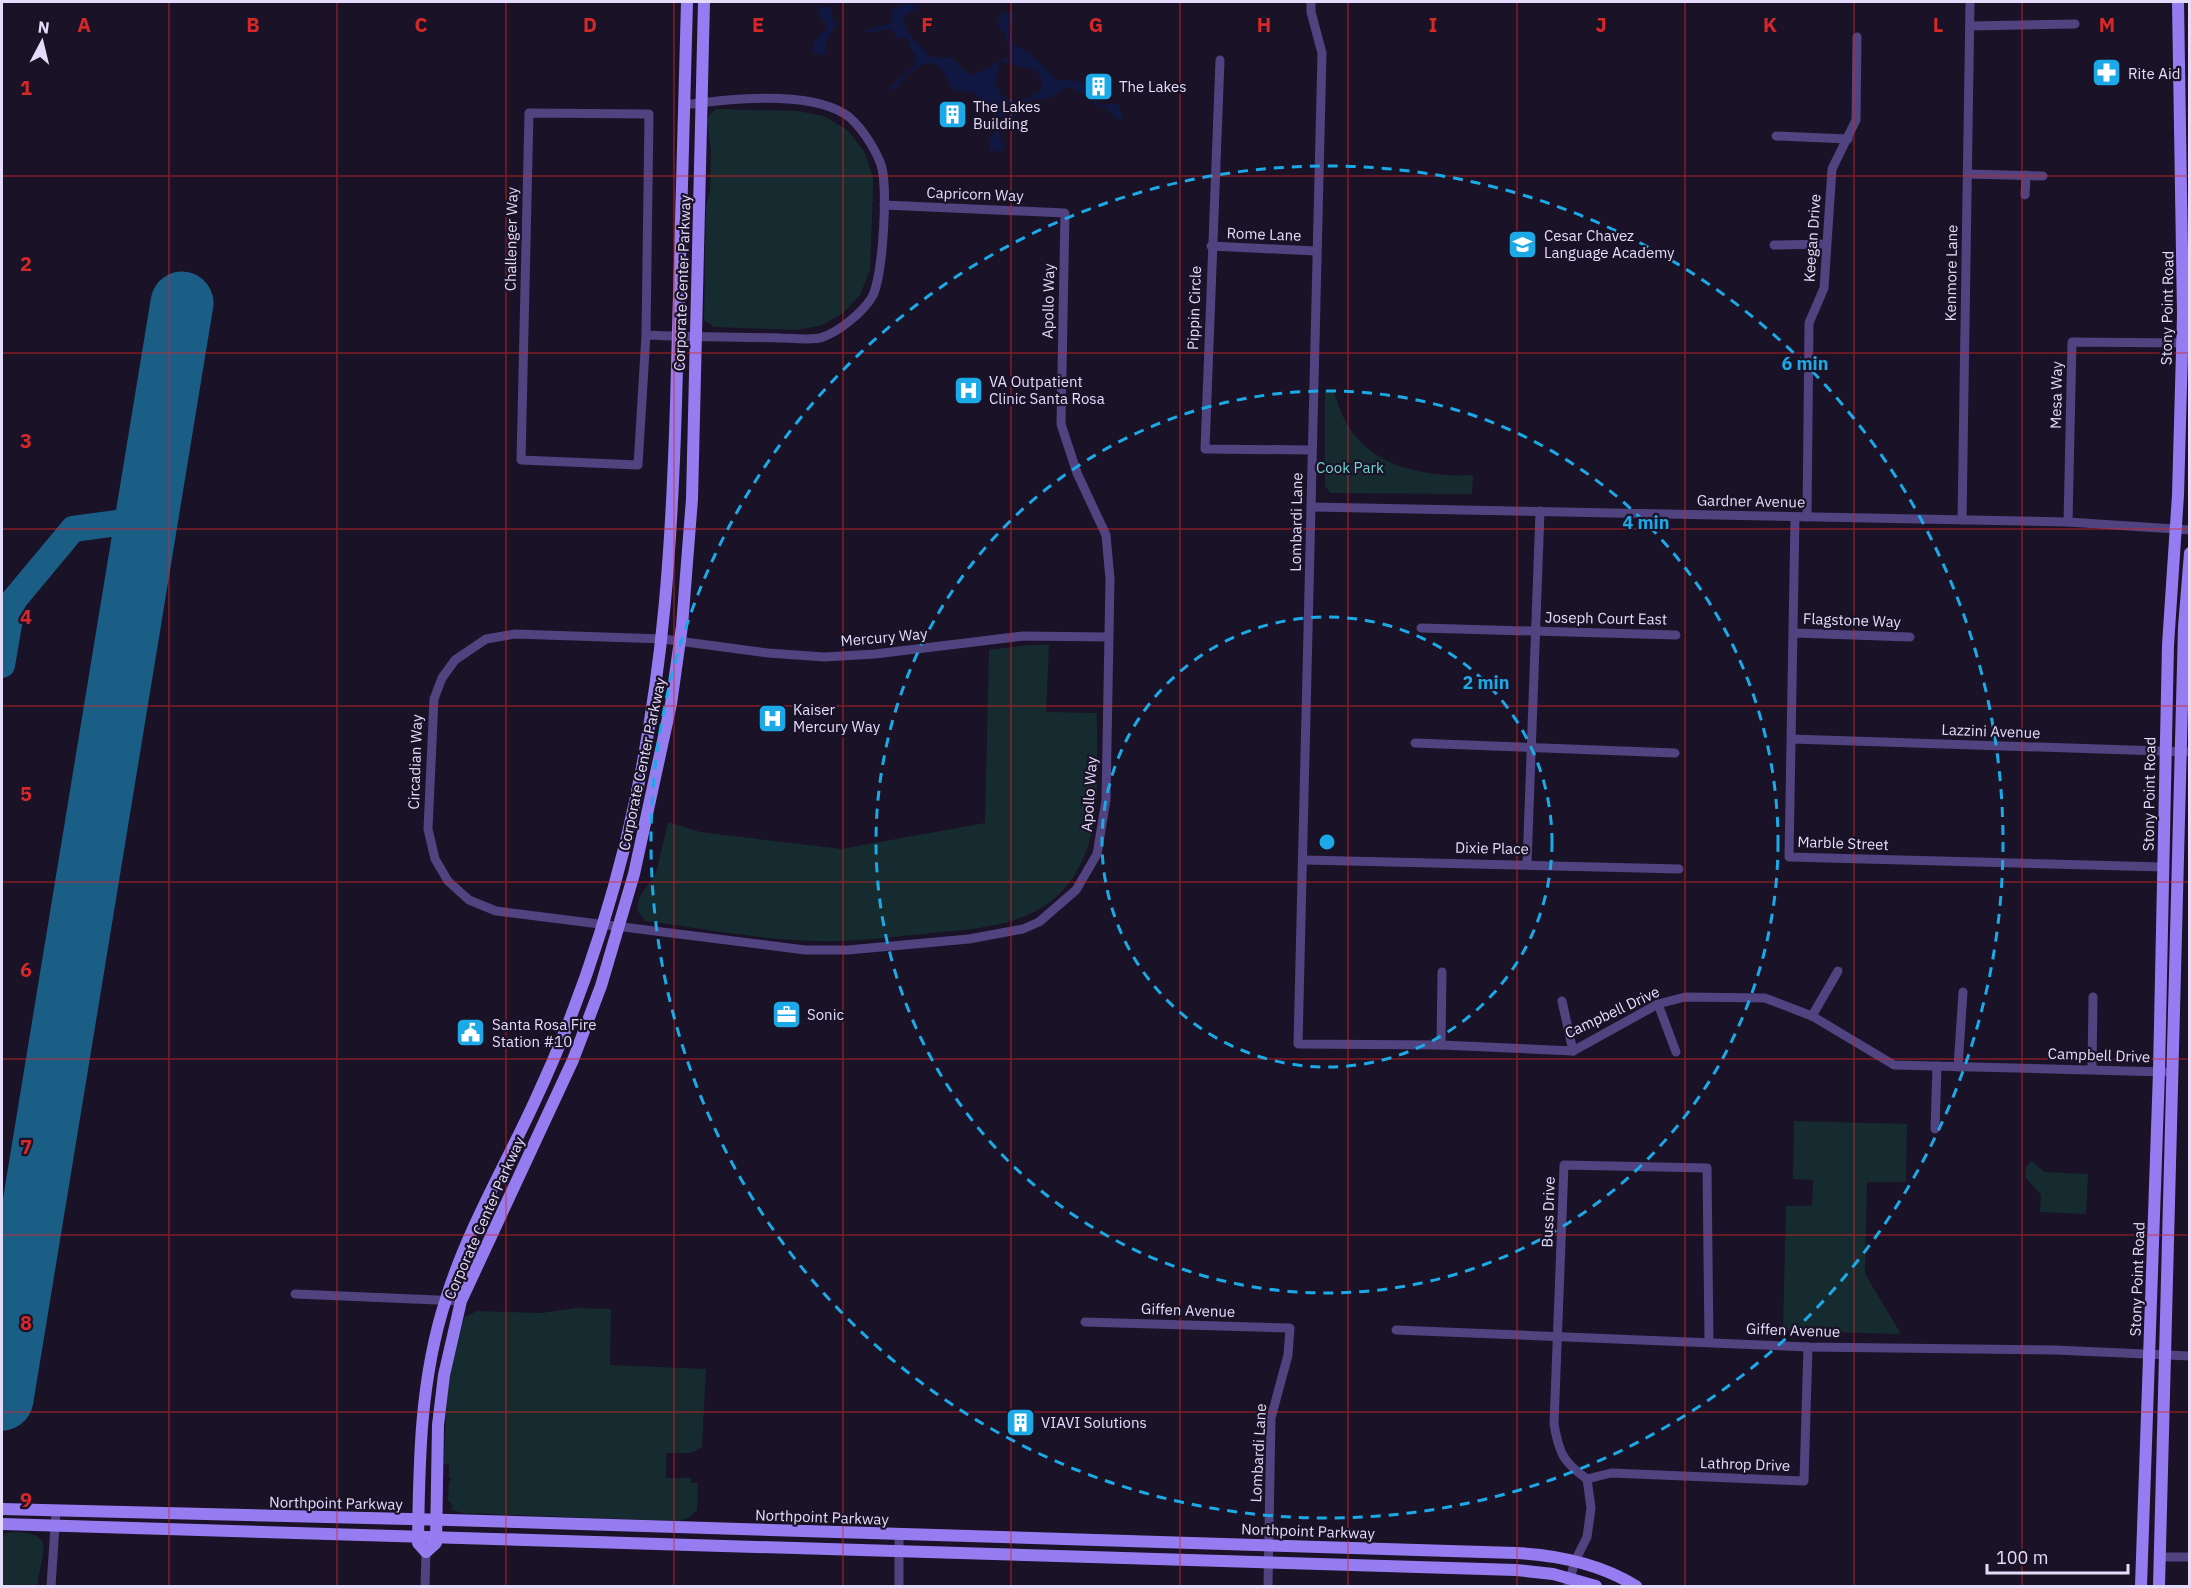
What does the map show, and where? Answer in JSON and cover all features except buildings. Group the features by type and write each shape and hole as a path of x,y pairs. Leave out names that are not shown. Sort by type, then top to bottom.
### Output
{"street":[{"name":"Corporate Center Parkway","path":"426,1552 418,1543 424,1402 430,1355 445,1300 463,1252 556,1053 602,925 644,765 663,639 676,466 687,2"},
{"name":"Corporate Center Parkway","path":"436,1537 439,1415 444,1375 461,1301 573,1060 620,927 657,778 680,641 692,500 704,2"},
{"name":"Lombardi Lane","path":"1298,1044 1305,860 1316,251 1322,53 1311,12 1311,2"},
{"name":"Kenmore Lane","path":"1962,520 1970,2"},
{"name":"Stony Point Road","path":"2141,1587 2159,1072 2168,629 2185,374 2182,343 2187,260 2178,106 2178,2"},
{"path":"1970,26 2075,24"},
{"name":"Keegan Drive","path":"1807,517 1809,323 1824,288 1832,169 1856,120 1857,37"},
{"name":"Pippin Circle","path":"1220,60 1211,246 1205,449 1312,450"},
{"path":"645,335 823,338 852,318 872,296 880,269 884,205 881,163 863,134 846,115 816,103 715,100 684,105"},
{"path":"2178,106 2190,115"},
{"name":"Challenger Way","path":"529,113 649,114 645,335 638,465 521,460 529,113"},
{"path":"1776,136 1848,139"},
{"path":"1968,174 2043,176"},
{"path":"2025,195 2026,175"},
{"name":"Capricorn Way","path":"884,205 1065,213"},
{"name":"Apollo Way","path":"602,925 772,948 848,950 969,939 1008,933 1039,922 1076,890 1097,854 1106,800 1110,579 1106,536 1077,473 1062,424 1065,213"},
{"path":"1774,245 1826,244"},
{"name":"Rome Lane","path":"1211,246 1316,251"},
{"name":"Mesa Way","path":"2068,522 2072,342 2182,343"},
{"name":"Gardner Avenue","path":"1312,507 2068,522 2190,530"},
{"path":"1527,864 1540,511"},
{"name":"Marble Street","path":"1795,517 1789,857 2163,867"},
{"name":"Stony Point Road","path":"2159,1587 2190,553"},
{"name":"Joseph Court East","path":"1421,628 1676,635"},
{"name":"Flagstone Way","path":"1794,633 1910,637"},
{"name":"Circadian Way","path":"602,925 489,909 464,896 448,881 435,859 428,837 434,699 442,678 455,660 476,644 496,636 523,634 663,639"},
{"name":"Mercury Way","path":"663,639 779,654 824,657 875,654 1023,636 1108,637"},
{"name":"Lazzini Avenue","path":"1792,740 2185,752"},
{"path":"1415,743 1675,753"},
{"name":"Dixie Place","path":"1305,860 1679,869"},
{"path":"1812,1016 1838,971"},
{"path":"1441,1045 1442,972"},
{"path":"1958,1067 1963,992"},
{"name":"Campbell Drive","path":"1298,1044 1441,1045 1573,1051 1658,1004 1685,997 1765,998 1812,1016 1894,1065 2174,1072"},
{"path":"2091,1069 2093,997"},
{"path":"1562,1001 1573,1051"},
{"path":"1658,1004 1676,1052"},
{"path":"1935,1130 1937,1066"},
{"name":"Buss Drive","path":"1587,1479 1571,1468 1559,1451 1554,1424 1564,1165 1707,1168 1709,1342"},
{"path":"295,1294 461,1301"},
{"name":"Giffen Avenue","path":"1085,1322 1290,1329"},
{"name":"Lombardi Lane","path":"1268,1587 1271,1418 1288,1355 1290,1329"},
{"name":"Giffen Avenue","path":"1396,1330 1808,1347 1978,1351 2055,1350 2190,1356"},
{"name":"Lathrop Drive","path":"1587,1479 1611,1473 1804,1481 1808,1347"},
{"path":"1569,1582 1575,1561 1587,1538 1590,1518 1587,1479"},
{"name":"Northpoint Parkway","path":"2,1509 418,1519 1533,1554 1575,1561 1602,1570 1636,1587"},
{"path":"51,1587 53,1526 56,1511"},
{"name":"Northpoint Parkway","path":"2,1524 436,1537 899,1546 1516,1570 1596,1587"},
{"path":"425,1587 426,1552 436,1543 436,1537"},
{"path":"899,1546 899,1587"},
{"path":"2160,1557 2190,1557"}],"green space":[{"path":"716,109 798,111 824,116 847,130 864,151 873,177 870,270 860,295 843,313 822,325 798,330 714,327 704,320 706,206 710,191 711,152 707,122 709,115"},
{"name":"Cook Park","path":"1325,390 1333,390 1347,424 1357,439 1370,451 1385,460 1419,472 1473,475 1472,494 1330,493 1325,486"},
{"path":"1049,645 1046,712 1097,713 1097,793 1092,832 1078,869 1065,888 1050,902 1033,913 1014,920 973,929 888,938 831,941 774,938 645,921 637,910 639,898 656,873 668,822 700,832 841,849 985,823 989,650"},
{"path":"1794,1121 1907,1124 1906,1182 1867,1182 1865,1274 1901,1334 1783,1331 1786,1206 1812,1206 1813,1180 1793,1179"},
{"path":"2032,1161 2044,1172 2088,1174 2086,1214 2040,1212 2041,1195 2025,1177 2026,1167"},
{"path":"576,1308 611,1309 610,1365 706,1369 702,1447 691,1453 666,1453 666,1478 691,1478 691,1483 698,1483 697,1510 690,1517 679,1521 462,1513 450,1509 453,1506 448,1500 449,1482 452,1478 449,1478 449,1465 444,1464 447,1408 454,1352 465,1317 477,1311 542,1313"},
{"path":"28,1533 37,1536 42,1541 44,1548 38,1586 2,1586 2,1534"}],"water":[{"path":"903,4 913,4 917,9 909,12 903,21 911,36 930,57 952,58 969,75 1009,57 1006,37 997,23 1001,14 1012,12 1015,16 1010,28 1013,44 1031,54 1056,79 1081,82 1099,105 1119,104 1123,118 1119,121 1106,108 1095,104 1073,88 1067,87 1053,97 1028,101 1026,106 1002,128 1000,135 1004,150 1001,152 990,150 990,140 1003,118 985,110 975,93 955,90 937,65 925,63 910,73 893,91 890,87 915,65 916,56 910,49 910,42 906,38 897,38 891,28 870,33 866,30 892,23 892,11","holes":["1001,62 1036,70 1042,82 1041,91 1020,102 999,95 999,88 996,88 997,68"]},
{"path":"822,6 832,7 831,17 837,25 828,38 826,53 821,56 812,51 813,43 828,27 817,13"}],"taxiway":[{"path":"2,665 13,601 73,529 146,519"}],"runway":[{"path":"2,1399 182,303"}],"place":[{"name":"Rite Aid","path":"2107,73"},
{"name":"The Lakes","path":"1098,86"},
{"name":"The Lakes Building","path":"952,115"},
{"name":"Cesar Chavez Language Academy","path":"1523,244"},
{"name":"VA Outpatient Clinic Santa Rosa","path":"968,390"},
{"name":"Kaiser Mercury Way","path":"772,718"},
{"name":"Sonic","path":"786,1014"},
{"name":"Santa Rosa Fire Station #10","path":"471,1033"},
{"name":"VIAVI Solutions","path":"1020,1422"}]}
